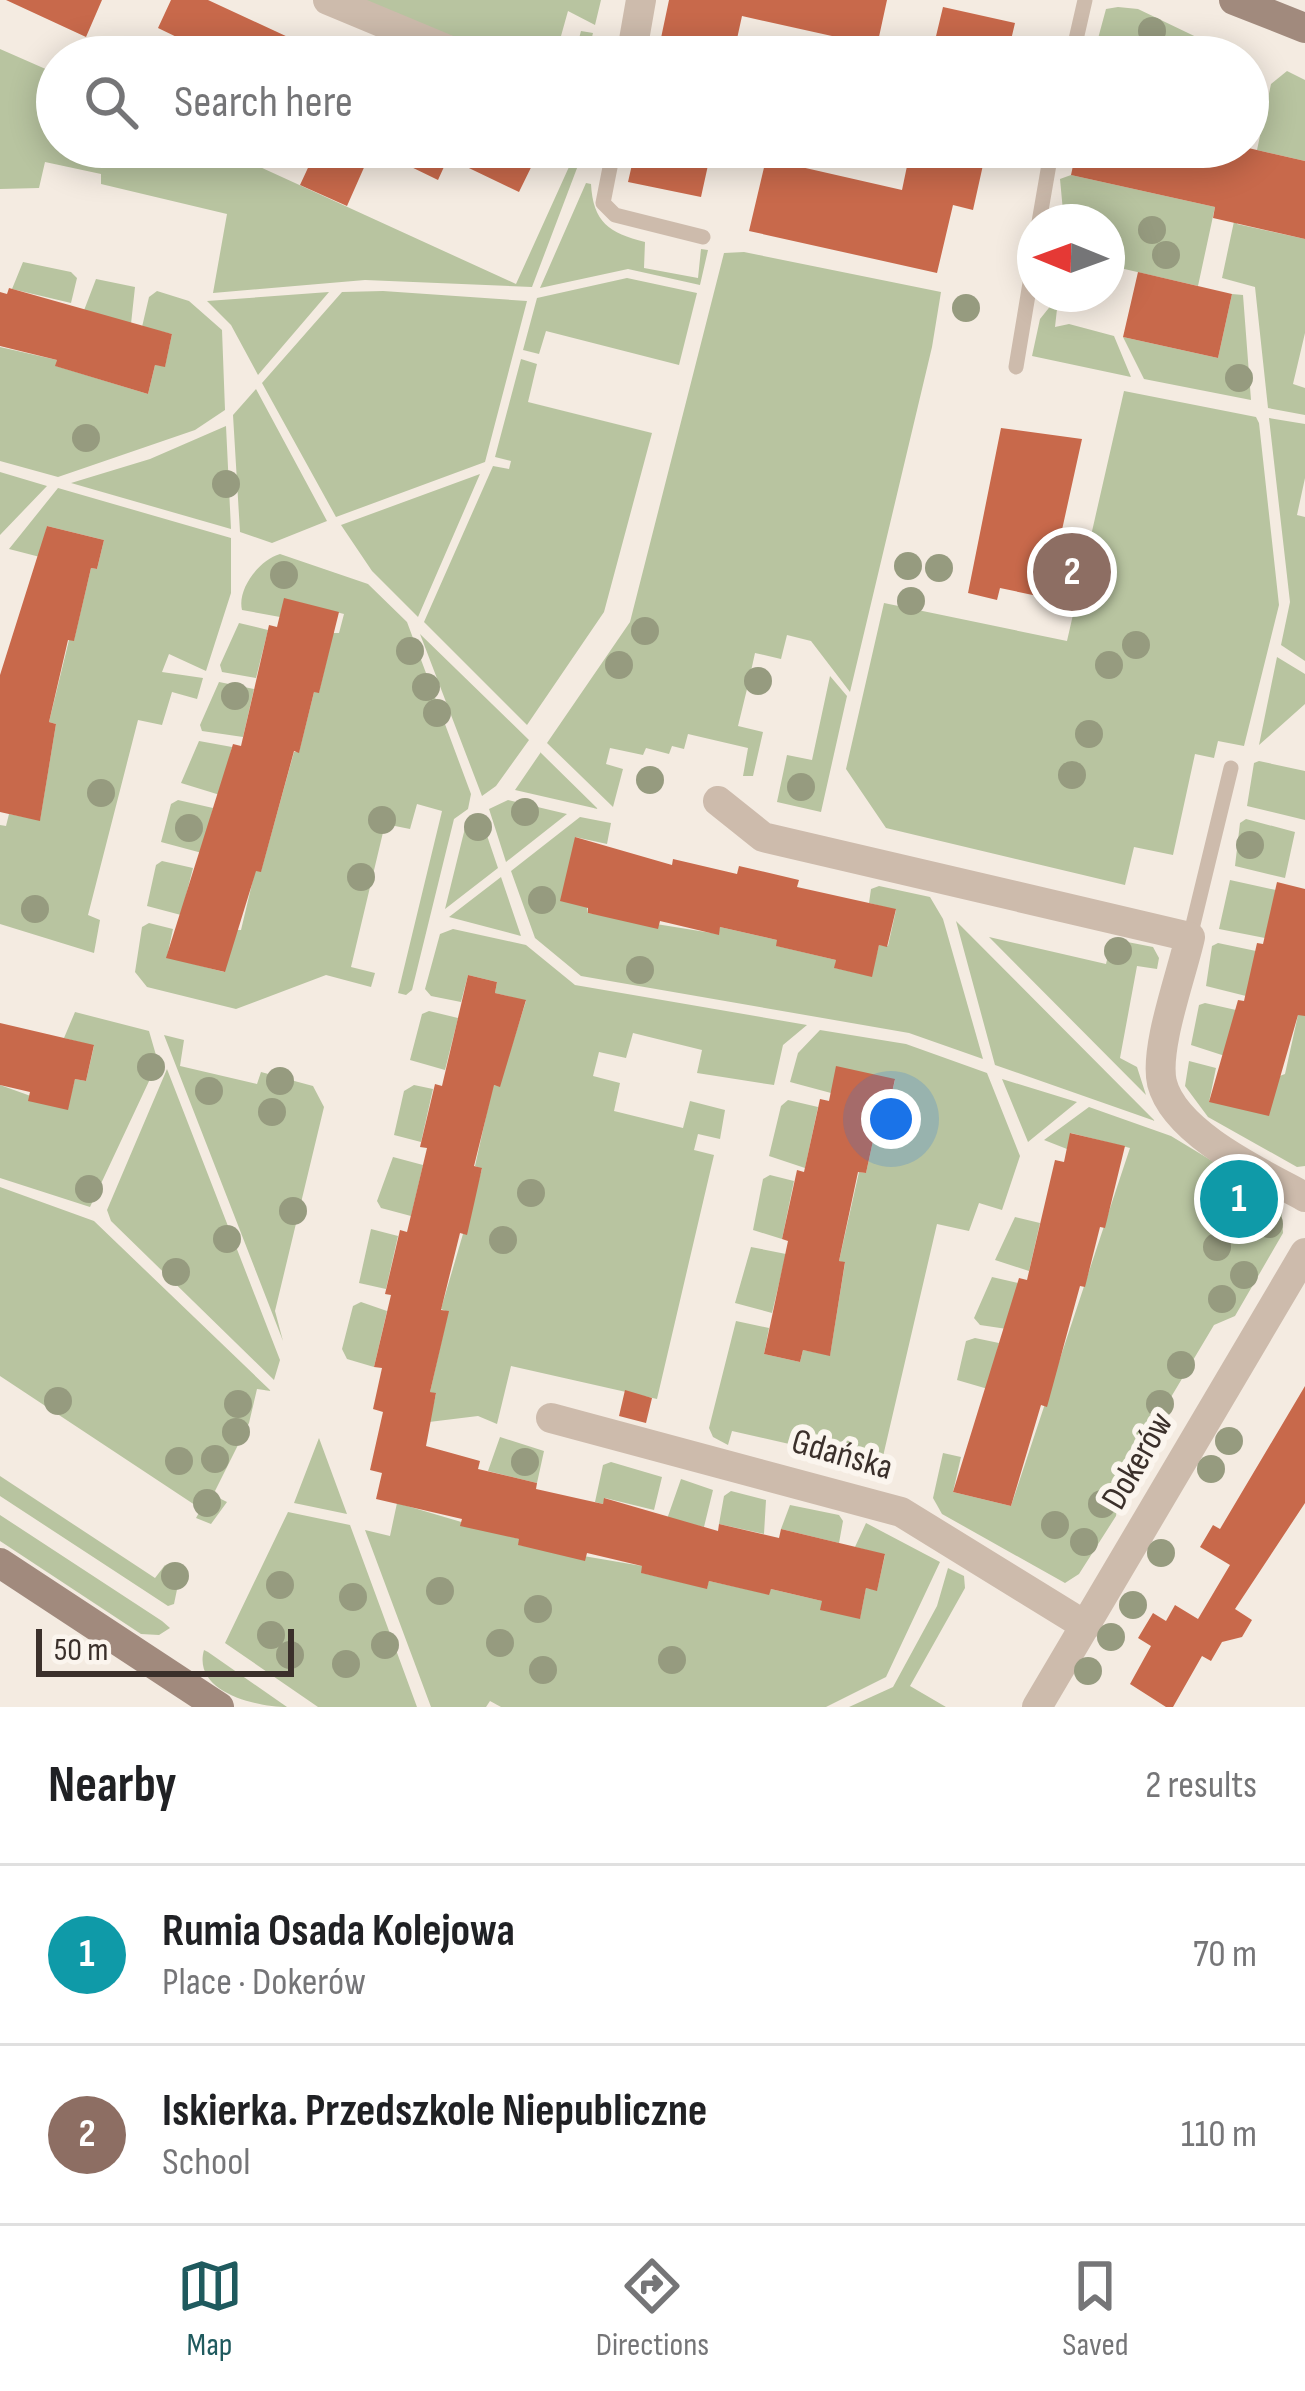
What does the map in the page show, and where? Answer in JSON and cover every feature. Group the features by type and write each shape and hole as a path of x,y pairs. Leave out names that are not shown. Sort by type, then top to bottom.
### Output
{"main road":[{"path":"1234,0 1305,28"},
{"path":"0,1563 219,1707"}],"street":[{"path":"328,0 414,36"},
{"path":"635,36 641,0"},
{"path":"718,801 763,837 1190,938 1162,1060 1162,1084 1175,1107 1203,1136 1305,1197"},
{"name":"Dokerów","path":"1037,1707 1305,1253"},
{"name":"Gdańska","path":"550,1418 901,1512 1086,1626"}],"lane":[{"path":"1077,36 1085,0"},
{"path":"610,168 603,203 615,215 703,237"},
{"path":"1043,204 1049,168"},
{"path":"1016,367 1025,312"},
{"path":"1190,938 1231,768"}],"green space":[{"path":"357,0 601,0 595,25 568,11 561,36 452,36"},
{"path":"1106,9 1138,9 1194,36 1099,36"},
{"path":"0,49 36,65 36,168 44,168 39,188 0,189"},
{"path":"1287,71 1305,80 1305,161 1269,153 1271,84"},
{"path":"73,168 262,168 516,284 568,168 577,168 532,287 365,280 213,293 227,214 101,184 101,174"},
{"path":"1071,175 1215,207 1198,286 1125,269 1125,204 1062,204 1060,179"},
{"path":"586,183 591,184 595,208 605,224 645,242 644,268 698,278 701,249 708,250 700,285 628,269 540,288"},
{"path":"1236,212 1237,224 1305,239 1305,333 1293,384 1305,388 1305,415 1268,408 1255,287 1222,278"},
{"path":"744,252 941,292 932,347 850,692 811,641 787,635 781,659 755,653 751,671 766,675 762,692 747,689 738,726 763,732 753,776 743,776 748,748 688,734 684,749 672,746 669,754 646,748 643,755 610,748 606,764 623,769 613,807 547,743 630,622 724,253"},
{"path":"23,262 71,272 77,278 71,303 12,289"},
{"path":"627,278 697,293 679,365 546,331 539,354 523,350 537,298"},
{"path":"96,279 135,287 131,324 83,313"},
{"path":"157,291 189,301 222,330 225,410 195,430 58,477 0,461 0,347 57,360 56,366 148,394 155,365 165,366 172,334 142,327 149,297"},
{"path":"329,292 258,375 231,325 207,301"},
{"path":"342,292 527,301 485,462 336,517 262,383"},
{"path":"1232,294 1243,295 1251,400 1144,379 1123,337 1218,358"},
{"path":"1046,312 1057,312 1055,327 1069,324 1114,336 1131,377 1032,356"},
{"path":"521,359 537,364 528,402 652,433 604,612 527,725 424,622 493,466 509,469 511,461 495,457"},
{"path":"256,389 327,521 272,543 240,532 233,415"},
{"path":"1124,391 1256,417 1259,423 1279,605 1244,746 1218,741 1214,758 1195,754 1173,855 1134,847 1125,885 886,828 846,769 884,603 1067,641"},
{"path":"1269,418 1305,424 1305,478 1297,515 1305,517 1305,661 1281,645 1290,602"},
{"path":"226,426 231,529 71,483 150,459"},
{"path":"0,472 47,486 0,535"},
{"path":"480,474 418,617 372,571 341,525"},
{"path":"58,488 231,538 231,593 206,671 169,654 162,672 203,678 197,699 172,692 162,725 138,720 88,915 100,920 94,953 0,924 0,825 6,826 9,814 40,820 56,724 49,722 69,640 74,640 91,568 97,569 104,540 47,526 40,557 9,549"},
{"path":"280,554 368,584 407,622 471,794 468,809 454,819 412,990 406,995 398,993 442,811 417,804 410,829 385,824 351,967 375,973 371,987 326,975 236,1009 147,987 135,972 142,927 149,923 173,929 167,957 224,972 235,930 241,930 255,871 261,871 294,752 299,752 333,633 339,633 344,614 285,599 280,617 242,610 251,576"},
{"path":"239,623 268,630 256,678 222,672 220,665"},
{"path":"420,634 529,740 496,786 482,796"},
{"path":"1277,657 1305,674 1305,704 1259,745"},
{"path":"830,676 847,696 821,812 777,802 787,755 812,760"},
{"path":"219,682 254,689 243,737 202,731 200,725"},
{"path":"199,741 232,747 220,795 181,783"},
{"path":"541,753 598,809 515,790"},
{"path":"1254,763 1305,771 1305,820 1247,806"},
{"path":"178,800 213,808 202,853 161,842 171,804"},
{"path":"508,800 567,814 506,862 489,809"},
{"path":"480,815 498,868 445,909 466,824"},
{"path":"580,817 611,823 607,844 575,837 588,913 718,934 720,927 777,940 777,946 836,960 835,968 871,976 879,945 888,946 896,910 869,903 871,889 879,886 930,897 943,919 983,1059 909,1033 581,976 535,938 511,871"},
{"path":"1246,819 1295,832 1285,878 1235,866 1240,823"},
{"path":"162,861 193,868 181,915 147,906 156,865"},
{"path":"501,877 521,936 449,917"},
{"path":"1230,880 1276,890 1265,938 1219,929"},
{"path":"956,921 1155,1121 995,1065"},
{"path":"453,929 526,945 575,985 807,1025 783,1045 774,1085 697,1073 702,1050 633,1033 626,1058 599,1052 593,1076 620,1083 614,1111 683,1128 690,1101 725,1110 720,1139 698,1134 694,1150 714,1155 657,1399 511,1366 497,1424 478,1416 429,1422 436,1394 430,1392 448,1312 441,1309 482,1169 475,1166 493,1085 499,1086 526,1001 495,993 497,982 468,975 461,1002 431,996 425,989 440,934"},
{"path":"989,937 1106,964 1112,939 1153,947 1159,958 1157,969 1137,966 1120,1058 1137,1067 1146,1095"},
{"path":"1218,943 1256,951 1246,996 1206,986 1212,946"},
{"path":"1199,1005 1236,1010 1225,1056 1191,1045"},
{"path":"1305,1010 1305,1166 1297,1167 1208,1117 1185,1086 1189,1061 1216,1068 1209,1102 1285,1074 1298,1015"},
{"path":"429,1011 458,1018 445,1070 410,1060 422,1014"},
{"path":"75,1012 149,1031 158,1062 90,1207 0,1178 0,1085 67,1109 75,1079 86,1081 94,1046 64,1038"},
{"path":"820,1030 906,1044 987,1073 1020,1156 1002,1210 979,1203 969,1231 937,1224 881,1465 732,1431 728,1445 713,1437 709,1428 736,1321 769,1328 764,1354 800,1362 803,1350 830,1355 845,1263 839,1261 859,1172 866,1173 881,1104 889,1105 895,1080 831,1093 790,1082 798,1053"},
{"path":"164,1035 184,1040 180,1066 257,1084 261,1072 313,1086 324,1107 275,1311 283,1341"},
{"path":"167,1069 280,1360 274,1380 111,1221 107,1210"},
{"path":"1002,1079 1077,1102 1028,1142"},
{"path":"414,1085 433,1089 421,1142 394,1135 404,1091"},
{"path":"788,1100 818,1107 805,1168 769,1156 781,1106"},
{"path":"1089,1107 1171,1136 1237,1176 1218,1205 1245,1224 1262,1193 1281,1204 1283,1233 1235,1316 1214,1325 1121,1481 1116,1516 1079,1574 1065,1583 942,1514 933,1498 943,1453 961,1457 953,1492 1011,1506 1130,1148 1071,1133 1067,1149 1044,1140"},
{"path":"393,1157 423,1165 411,1216 381,1208 377,1201"},
{"path":"770,1175 794,1181 782,1239 753,1230 763,1179"},
{"path":"0,1187 94,1221 271,1391 257,1389 249,1423 213,1495 227,1502 211,1524 196,1518 201,1509 0,1376"},
{"path":"1015,1217 1040,1223 1029,1271 995,1260"},
{"path":"371,1229 398,1236 386,1289 359,1283"},
{"path":"751,1247 786,1254 772,1313 735,1303"},
{"path":"992,1277 1018,1283 1007,1329 980,1325 974,1318"},
{"path":"361,1302 387,1311 374,1367 347,1359 342,1349 353,1306"},
{"path":"966,1341 999,1343 988,1389 957,1380"},
{"path":"500,1437 544,1451 537,1483 488,1471"},
{"path":"319,1438 347,1514 294,1503"},
{"path":"611,1462 662,1477 654,1510 605,1498 603,1504 595,1502 603,1465"},
{"path":"0,1476 155,1578 165,1565 180,1575 174,1604 168,1606 0,1496"},
{"path":"681,1479 713,1490 704,1527 667,1519"},
{"path":"731,1491 766,1500 764,1534 719,1524 724,1496"},
{"path":"397,1503 519,1539 519,1545 642,1566 642,1573 707,1588 709,1581 768,1594 771,1589 822,1601 860,1618 866,1588 877,1590 885,1555 855,1547 866,1523 940,1562 886,1677 826,1707 501,1707 490,1701 486,1707 431,1707 365,1530 390,1536"},
{"path":"790,1505 839,1515 843,1521 839,1543 781,1529"},
{"path":"288,1512 350,1525 417,1707 318,1707 225,1643"},
{"path":"0,1515 170,1628 159,1635 141,1634 0,1541"},
{"path":"948,1568 964,1576 965,1588 910,1686 946,1707 849,1707 893,1687 937,1606"},
{"path":"204,1650 287,1707 244,1700 217,1686 203,1665"}],"building":[{"path":"6,0 102,0 84,36"},
{"path":"171,0 208,0 286,36 175,36 158,28"},
{"path":"669,0 887,0 879,36 832,36 742,16 738,36 661,36"},
{"path":"943,7 1015,23 1012,36 936,36"},
{"path":"1269,153 1305,161 1305,239 1213,218 1215,207 1071,175 1072,168 1269,168"},
{"path":"308,168 364,168 347,206 300,185"},
{"path":"413,168 443,168 438,180"},
{"path":"469,168 531,168 519,192"},
{"path":"631,168 707,168 701,197 628,182"},
{"path":"764,168 805,168 902,190 907,168 982,168 973,210 953,205 937,273 749,231"},
{"path":"1138,272 1232,294 1218,358 1123,337"},
{"path":"9,288 172,334 165,367 155,365 148,394 55,366 57,360 0,346 0,292 7,294"},
{"path":"1001,428 1082,439 1047,598 1000,588 997,600 968,593"},
{"path":"47,526 104,540 97,569 91,568 74,641 68,640 49,722 56,724 40,821 0,812 0,675"},
{"path":"284,598 339,612 319,693 314,692 299,753 294,751 261,872 256,871 225,972 166,958 233,744 241,746 269,625 277,627"},
{"path":"575,837 672,865 673,859 737,874 739,866 799,880 797,887 896,909 887,947 879,945 872,977 834,968 836,960 776,946 777,940 720,927 719,935 660,921 658,929 588,913 588,908 560,901"},
{"path":"1277,882 1305,889 1305,1016 1298,1015 1269,1116 1209,1102 1238,1000 1244,1001 1257,943 1263,944"},
{"path":"468,975 497,982 495,993 526,1000 500,1087 494,1085 474,1166 482,1168 467,1235 460,1233 441,1310 449,1311 430,1392 436,1393 426,1446 480,1461 478,1469 537,1483 536,1489 603,1504 604,1498 718,1531 719,1524 779,1538 781,1529 885,1554 877,1591 866,1588 860,1619 820,1610 822,1601 771,1589 769,1595 709,1581 707,1589 641,1573 642,1566 587,1553 585,1561 518,1545 519,1539 460,1526 462,1519 376,1499 382,1473 370,1470 383,1412 373,1409 382,1368 374,1367 391,1295 385,1294 400,1230 407,1232 427,1148 420,1147 435,1084 442,1086"},
{"path":"0,1023 94,1045 86,1081 75,1079 68,1110 28,1101 30,1092 0,1085"},
{"path":"836,1066 895,1079 889,1106 881,1104 866,1173 858,1172 839,1261 845,1262 830,1356 803,1350 800,1362 764,1354 788,1241 782,1239 797,1170 804,1172 820,1099 829,1101"},
{"path":"1070,1133 1125,1146 1105,1228 1100,1227 1085,1287 1080,1286 1047,1407 1041,1405 1011,1506 953,1492 1019,1278 1027,1280 1055,1160 1064,1162"},
{"path":"1305,1386 1305,1503 1235,1609 1252,1620 1242,1637 1222,1642 1211,1661 1202,1656 1173,1707 1166,1707 1130,1684 1151,1646 1138,1638 1153,1613 1166,1621 1175,1605 1198,1619 1230,1565 1200,1547 1213,1525 1220,1529"},
{"path":"625,1390 652,1398 646,1423 619,1416"}],"place":[{"name":"Iskierka. Przedszkole Niepubliczne","path":"1072,572"},
{"name":"Rumia Osada Kolejowa","path":"1239,1199"}]}
